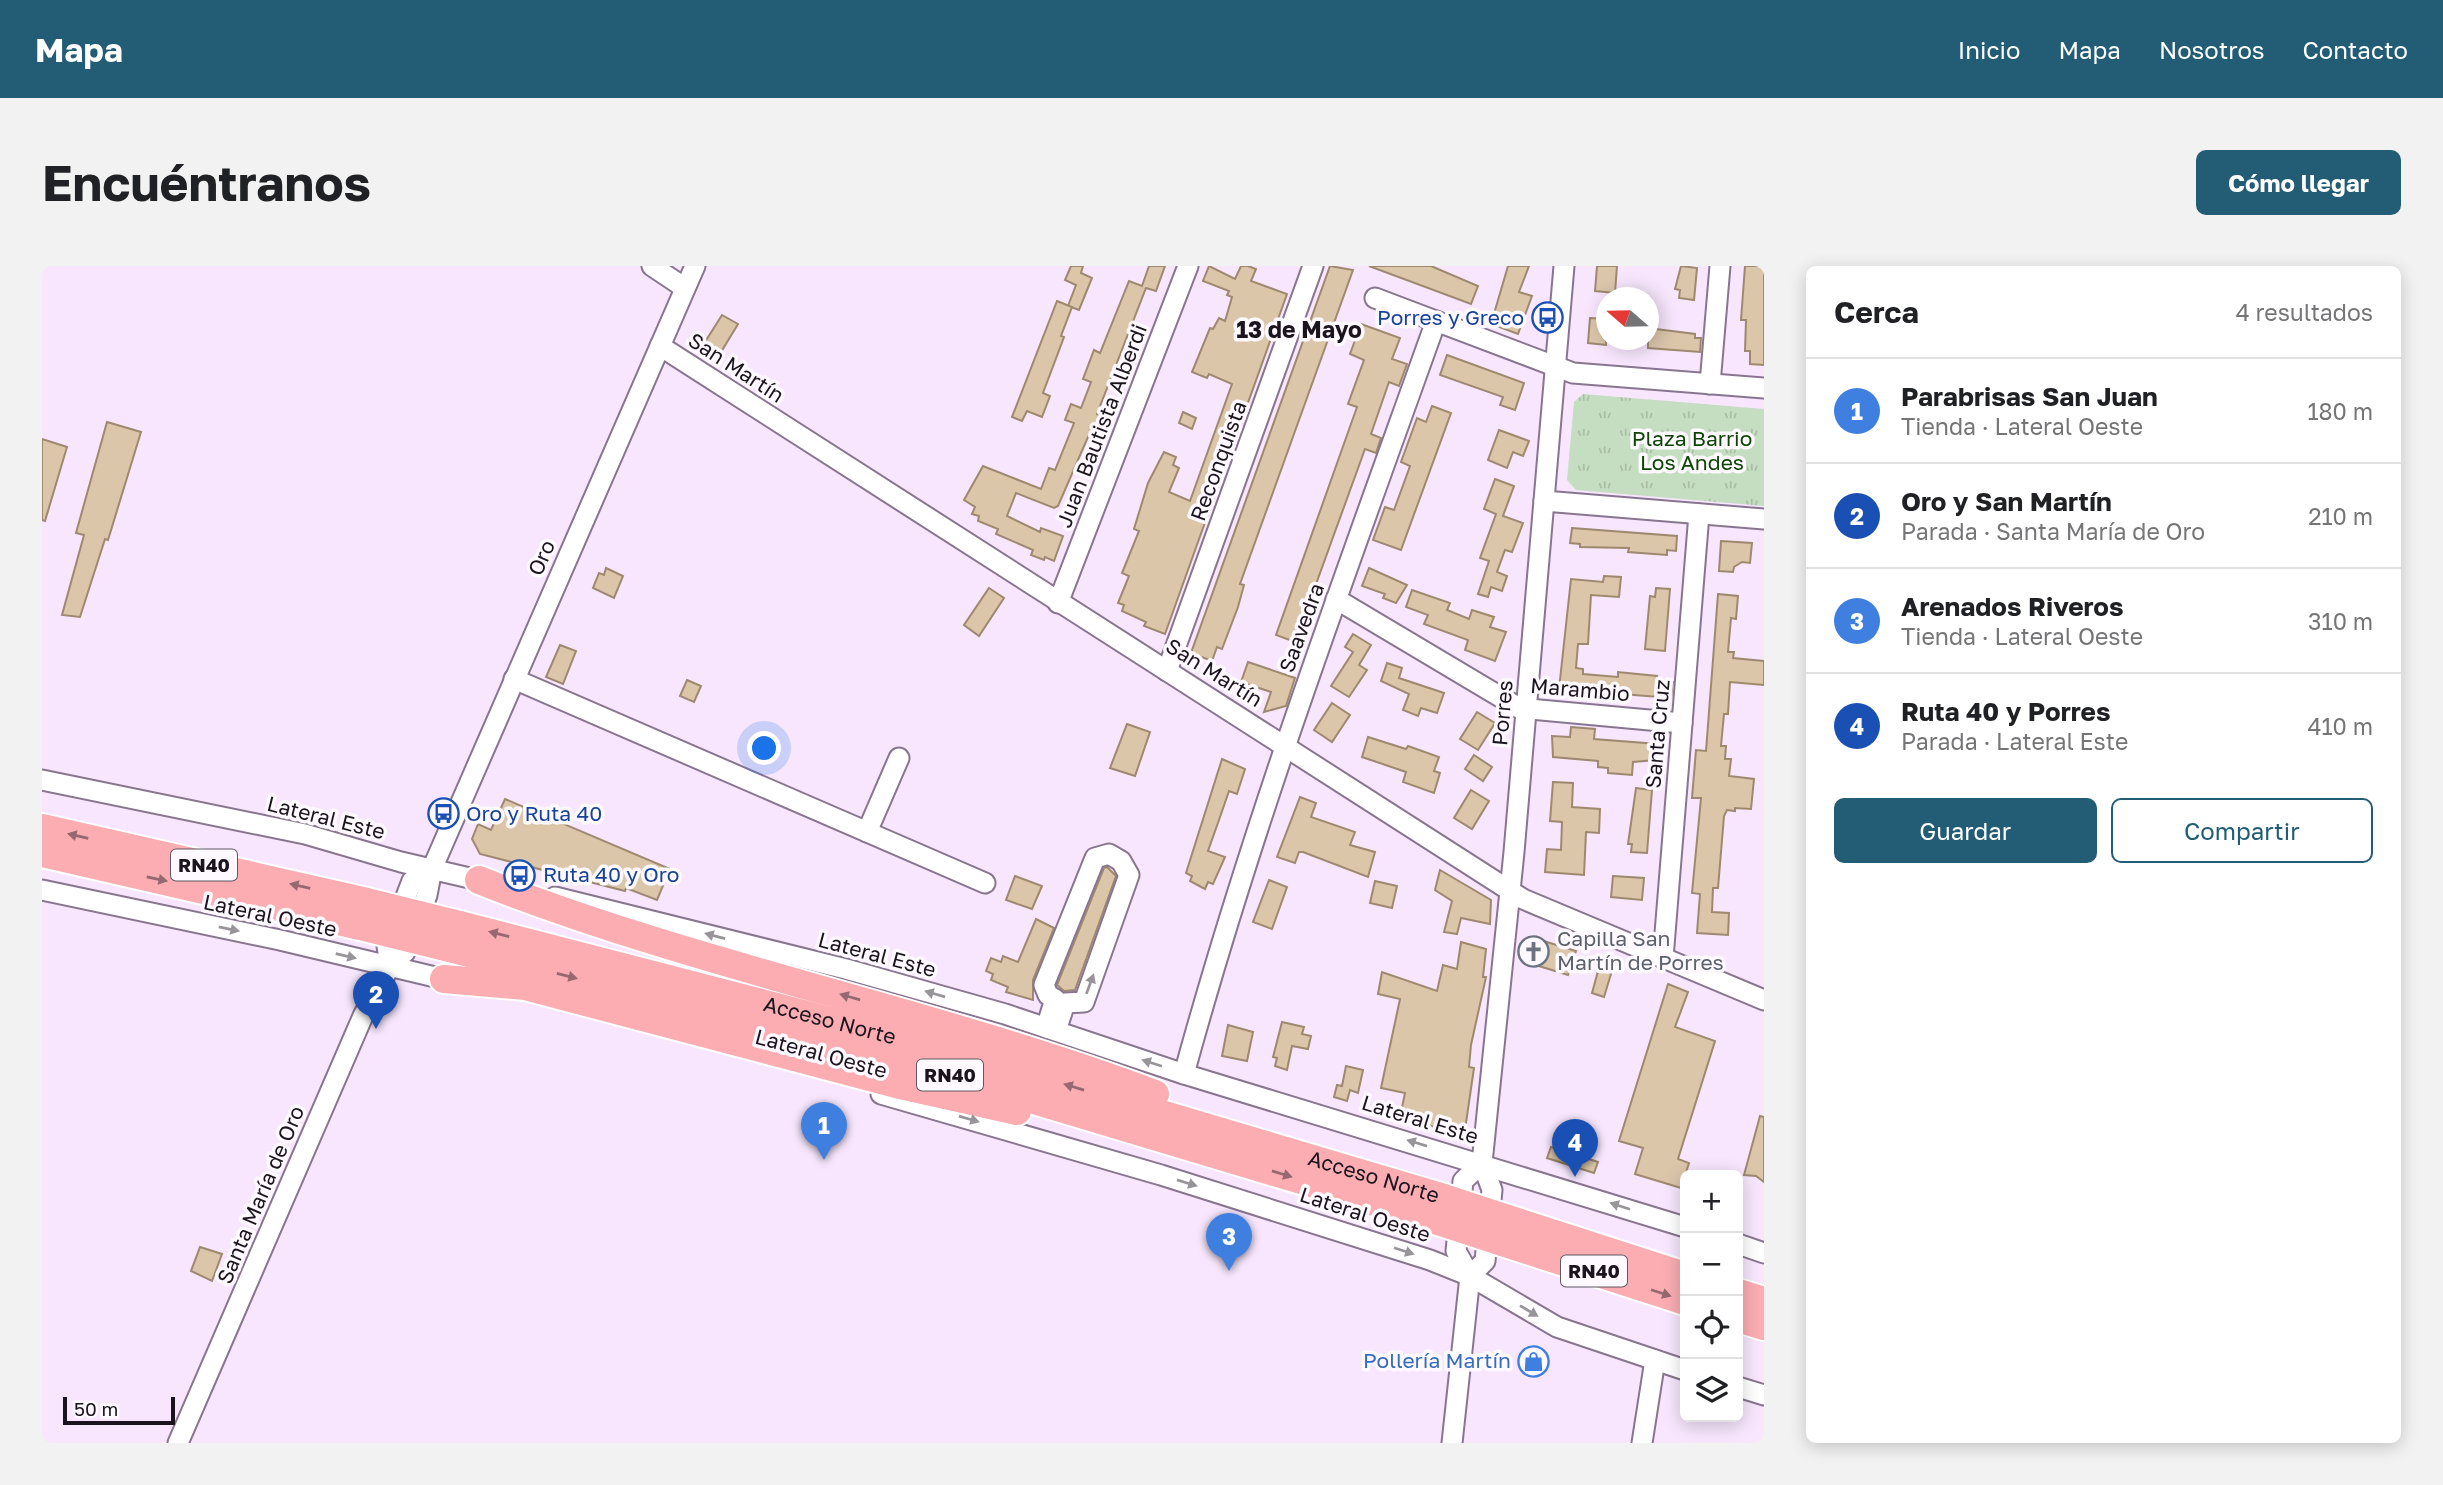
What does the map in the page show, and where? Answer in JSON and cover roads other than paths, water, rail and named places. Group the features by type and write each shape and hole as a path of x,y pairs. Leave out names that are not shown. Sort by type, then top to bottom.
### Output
{"highway":[{"name":"Acceso Norte","path":"42,828 363,914 973,1058 1331,1163 1443,1210 1504,1230 1680,1299"},
{"name":"Acceso Norte","path":"42,853 363,914"},
{"path":"480,880 594,922 1049,1055 1331,1163"},
{"name":"Acceso Norte","path":"457,937 964,1079 1246,1163 1443,1210"},
{"path":"444,979 525,986 896,1084 1246,1163"},
{"name":"Acceso Norte","path":"1504,1230 1680,1275"},
{"path":"1743,1295 1764,1301"},
{"path":"1743,1320 1764,1326"}],"street":[{"path":"652,266 685,288"},
{"name":"Oro","path":"390,967 405,951 427,895 432,869 695,266"},
{"name":"Juan Bautista Alberdi","path":"1058,603 1188,266"},
{"name":"Reconquista","path":"1167,671 1314,266"},
{"name":"Porres","path":"1452,1443 1471,1276 1485,1261 1492,1190 1482,1163 1527,709 1564,266"},
{"path":"1710,384 1720,266"},
{"path":"1375,298 1573,373 1764,388"},
{"name":"Saavedra","path":"1184,1074 1228,915 1284,744 1436,321"},
{"name":"San Martín","path":"660,346 1523,899 1764,1000"},
{"path":"1544,501 1764,520"},
{"name":"Santa Cruz","path":"1663,958 1699,514"},
{"name":"Marambio","path":"1336,599 1519,708 1682,723"},
{"path":"514,679 985,883"},
{"path":"867,832 899,758"},
{"name":"Lateral Este","path":"42,780 305,834 432,869 639,915 846,969 1051,1029 1184,1074 1680,1225"},
{"path":"1109,854 1121,861 1129,874 1084,1002 1065,1003 1051,1029 1055,999 1048,995 1044,985 1094,858 1109,854"},
{"name":"Lateral Oeste","path":"42,890 600,1016 927,1106 1373,1241 1471,1276 1558,1327 1680,1368"},
{"name":"Santa María de Oro","path":"178,1443 363,1016 390,967"},
{"name":"Porres","path":"1471,1276 1456,1251 1457,1237 1464,1181 1482,1163"},
{"path":"1743,1246 1764,1253"},
{"path":"1642,1443 1655,1360"},
{"path":"1743,1389 1764,1395"}],"place":[{"name":"Porres y Greco","path":"1547,318"},
{"name":"Oro y Ruta 40","path":"443,814"},
{"name":"Ruta 40 y Oro","path":"520,875"},
{"name":"Capilla San Martín de Porres","path":"1534,951"},
{"name":"Oro y San Martín","path":"376,1029"},
{"name":"Parabrisas San Juan","path":"824,1160"},
{"name":"Ruta 40 y Porres","path":"1575,1177"},
{"name":"Arenados Riveros","path":"1229,1271"},
{"name":"Pollería Martín","path":"1534,1361"}],"district":[{"name":"13 de Mayo","path":"1299,330"}],"park label":[{"name":"Plaza Barrio Los Andes","path":"1692,451"}]}
